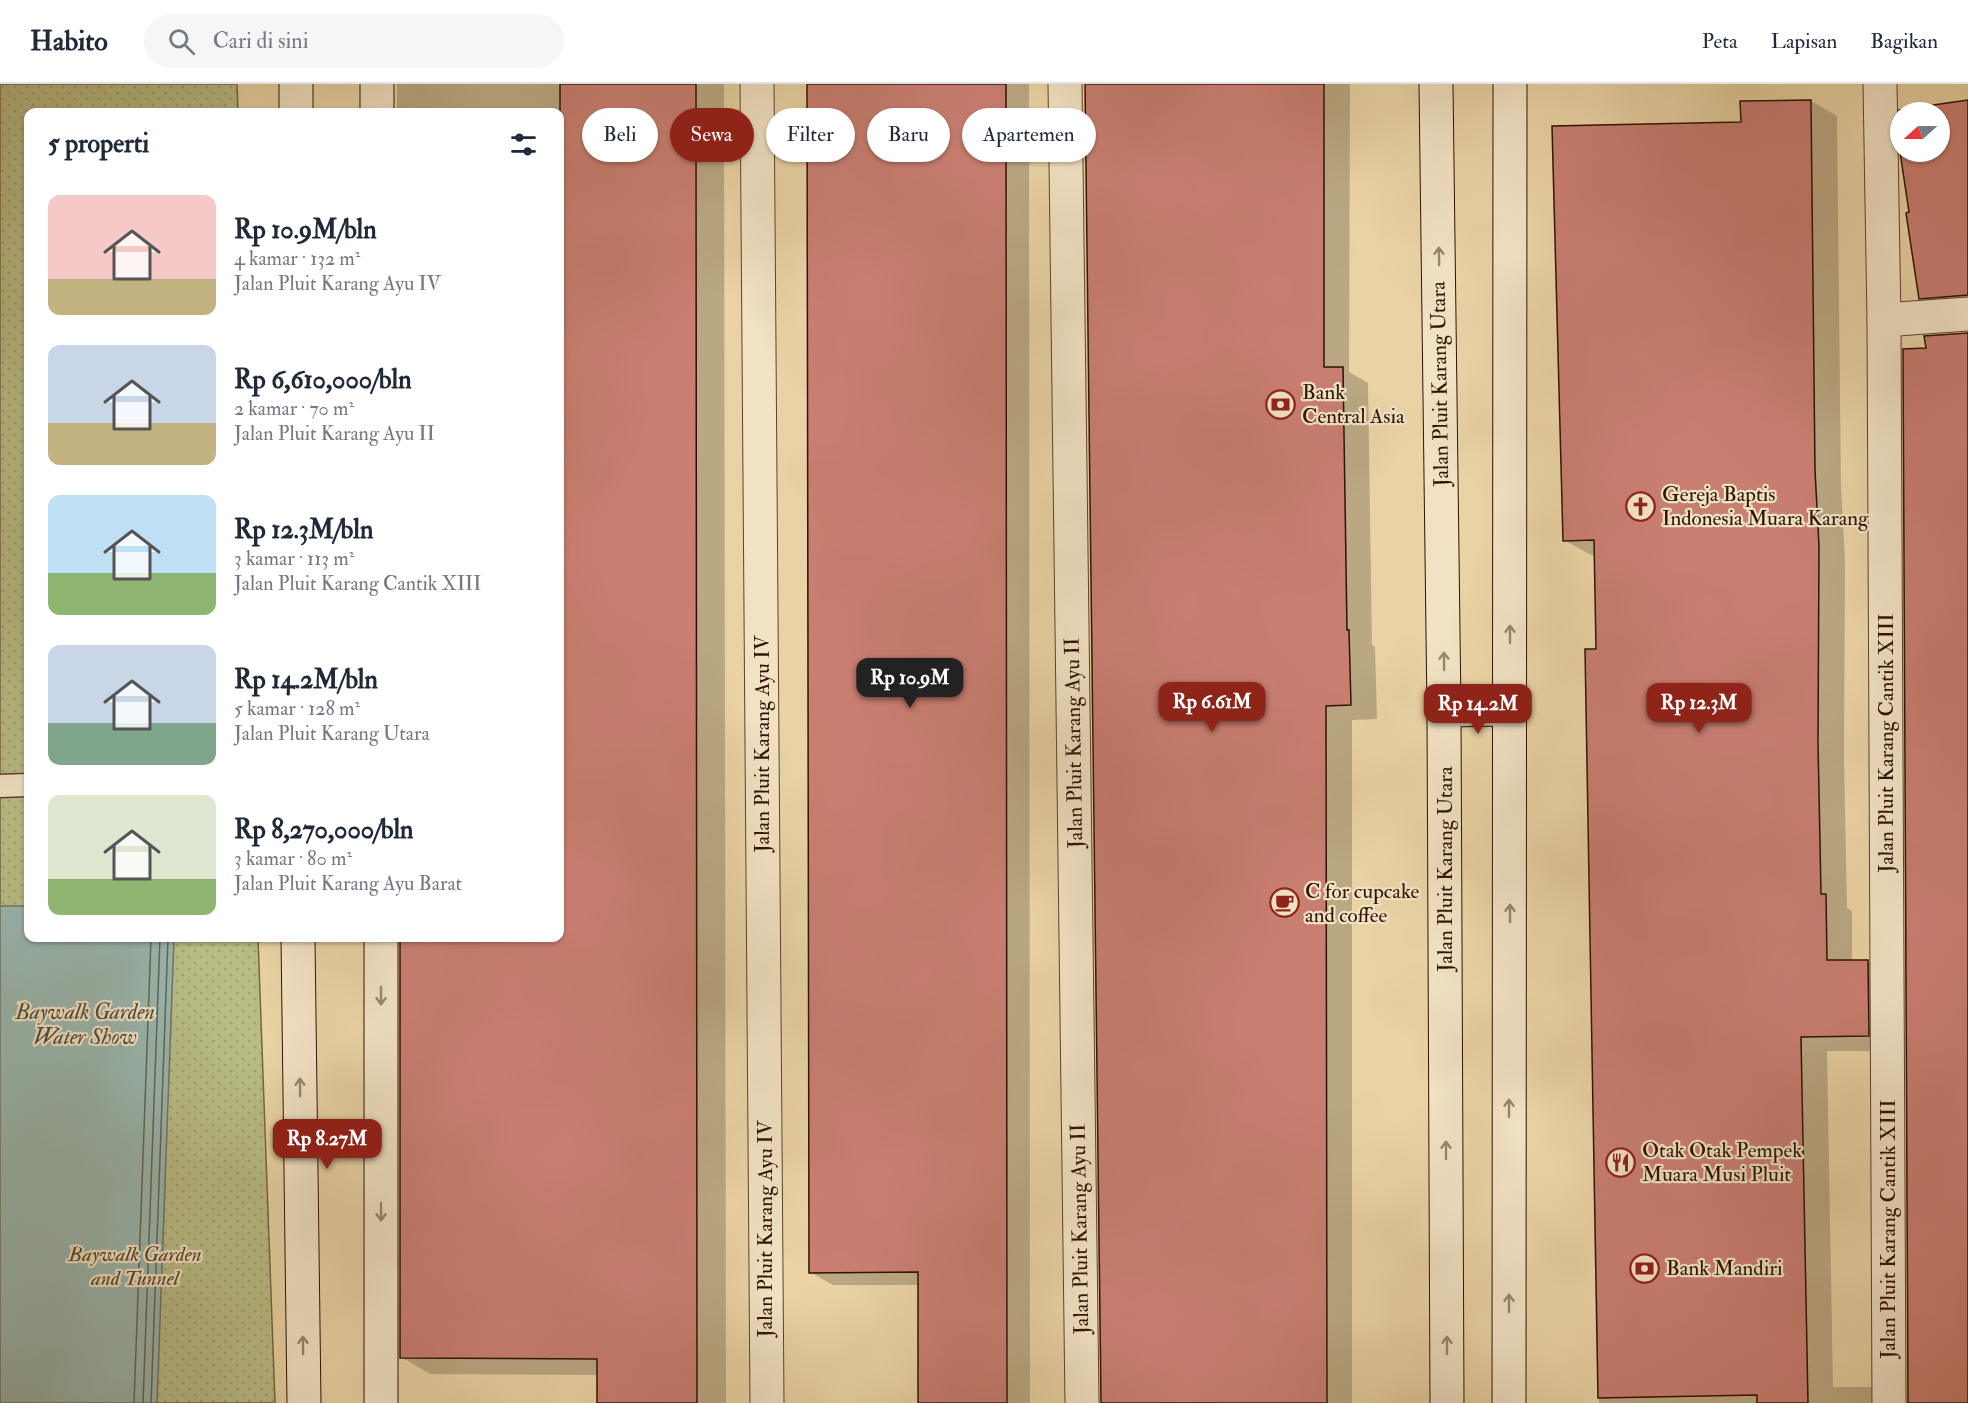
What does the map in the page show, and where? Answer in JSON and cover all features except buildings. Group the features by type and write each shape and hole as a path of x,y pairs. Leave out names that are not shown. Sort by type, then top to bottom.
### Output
{"street":[{"path":"296,84 296,108"},
{"path":"377,84 377,108"},
{"name":"Jalan Pluit Karang Ayu IV","path":"757,84 767,1403"},
{"name":"Jalan Pluit Karang Ayu II","path":"1065,84 1083,1403"},
{"name":"Jalan Pluit Karang Utara","path":"1437,84 1444,710 1447,1403"},
{"path":"1509,1403 1510,84"},
{"name":"Jalan Pluit Karang Cantik XIII","path":"1880,84 1884,320 1888,1403"},
{"path":"1884,320 1968,314"},
{"path":"1444,710 1510,709"},
{"path":"298,942 304,1403"},
{"path":"381,942 381,1403"}],"lane":[{"path":"0,786 24,785"}],"green space":[{"name":"Baywalk Garden and Tunnel","path":"0,84 237,84 238,108 24,108 24,942 258,942 275,1403 0,1403"}],"water":[{"name":"Baywalk Garden Water Show","path":"0,906 24,906 24,942 174,942 157,1403 0,1403"}],"place":[{"name":"Bank Central Asia","path":"1281,404"},
{"name":"Gereja Baptis Indonesia Muara Karang","path":"1641,506"},
{"name":"C for cupcake and coffee","path":"1284,903"},
{"name":"Otak Otak Pempek Muara Musi Pluit","path":"1621,1162"},
{"name":"Bank Mandiri","path":"1645,1268"}]}
